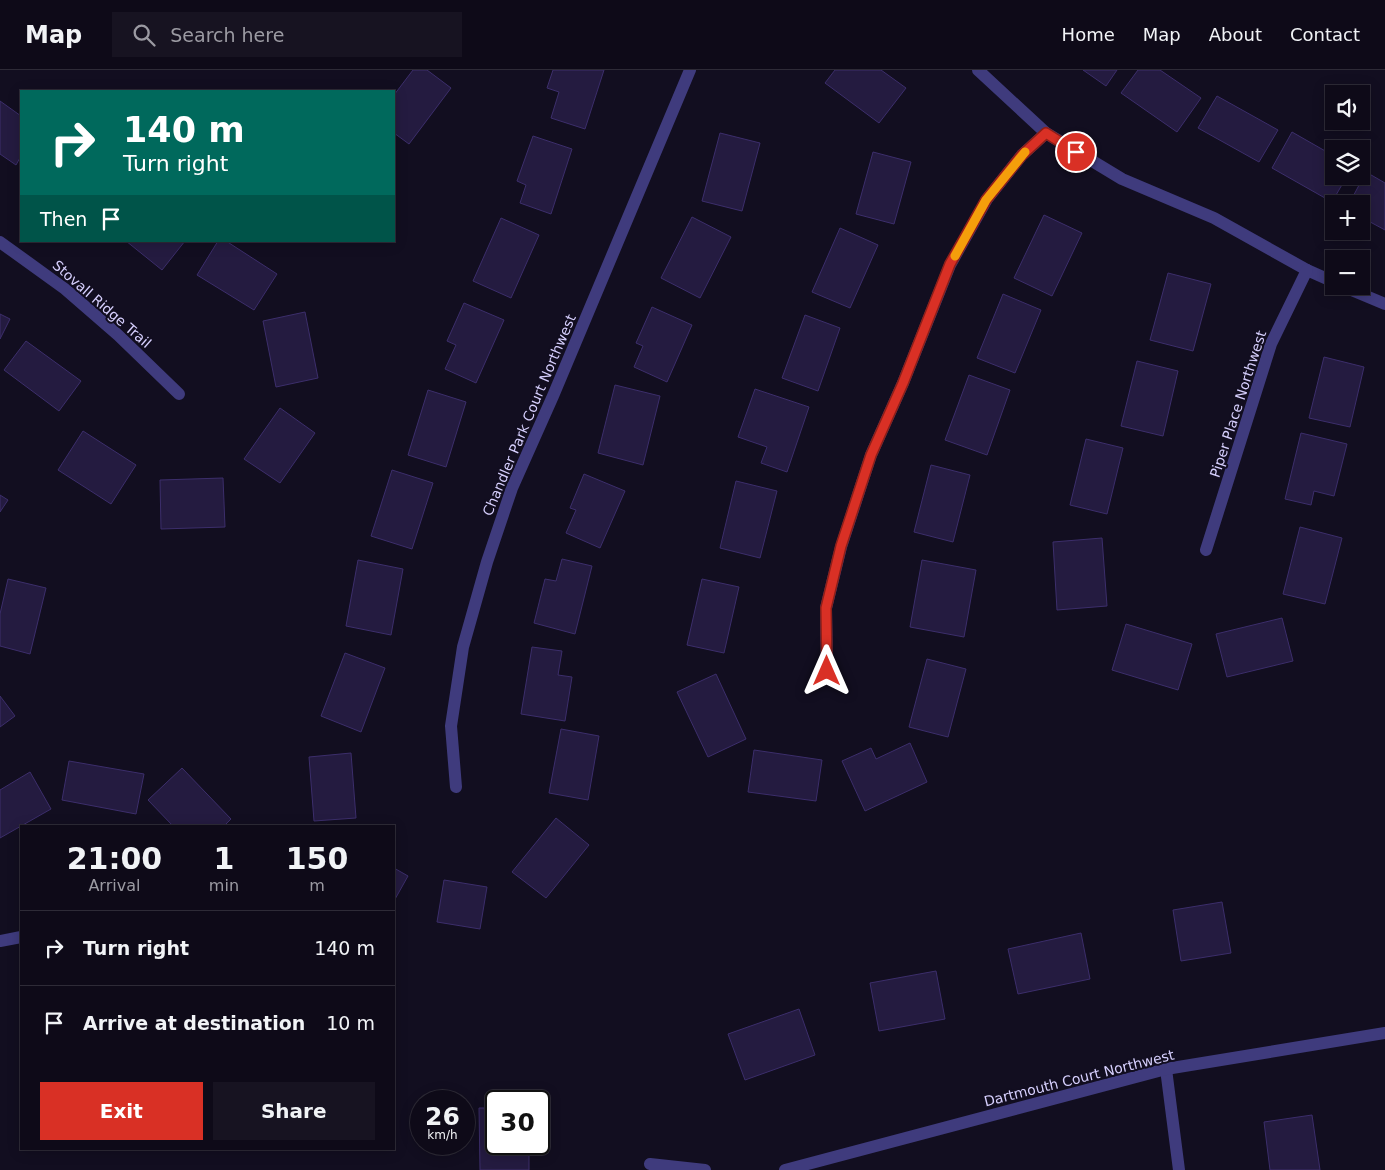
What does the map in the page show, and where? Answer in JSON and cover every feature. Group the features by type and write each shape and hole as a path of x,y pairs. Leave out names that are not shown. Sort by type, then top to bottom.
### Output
{"street":[{"name":"Chandler Park Court Northwest","path":"456,787 452,726 463,647 487,562 512,488 553,396 690,70"},
{"path":"978,70 1046,133 1122,179 1214,218 1306,270 1325,278"},
{"path":"827,671 826,608 841,546 871,455 903,383 950,264 986,200 1022,155 1046,133"},
{"name":"Stovall Ridge Trail","path":"0,242 65,290 118,335 179,394"},
{"name":"Piper Place Northwest","path":"1206,550 1271,344 1306,270"},
{"path":"1364,295 1385,304"},
{"path":"0,941 20,936"},
{"name":"Dartmouth Court Northwest","path":"785,1170 1166,1069 1385,1033"},
{"path":"1166,1069 1179,1170"},
{"path":"650,1164 705,1170"}],"building":[{"path":"413,70 427,70 451,88 409,144 395,134 395,94"},
{"path":"553,70 604,70 585,129 551,118 559,92 547,88"},
{"path":"835,70 881,70 906,88 879,123 825,83"},
{"path":"1083,70 1117,70 1106,86"},
{"path":"1138,70 1160,70 1201,98 1177,132 1121,93"},
{"path":"1217,96 1278,130 1259,162 1198,128"},
{"path":"0,101 20,115 20,158 16,165 0,154"},
{"path":"1292,132 1325,151 1325,185 1342,185 1336,195 1325,195 1325,198 1272,168"},
{"path":"720,133 760,143 742,211 702,201"},
{"path":"533,136 572,149 551,214 520,203 526,185 517,181"},
{"path":"873,152 911,162 894,224 856,214"},
{"path":"1370,174 1385,183 1385,230 1370,222 1370,195 1354,195 1359,185 1370,185"},
{"path":"1044,215 1082,233 1052,296 1014,278"},
{"path":"692,217 731,237 700,298 661,278"},
{"path":"501,218 539,235 511,298 473,281"},
{"path":"840,228 878,245 850,308 812,292"},
{"path":"127,242 184,242 162,270"},
{"path":"217,242 228,242 277,274 254,310 197,275"},
{"path":"1168,273 1211,284 1193,351 1150,340"},
{"path":"1003,294 1041,310 1015,373 977,358"},
{"path":"464,303 504,320 476,383 445,369 456,345 447,341"},
{"path":"652,307 692,325 667,382 634,367 643,346 636,343"},
{"path":"305,312 318,378 276,387 263,321"},
{"path":"0,314 10,319 0,339"},
{"path":"805,315 840,328 818,391 782,378"},
{"path":"26,341 81,381 59,411 4,370"},
{"path":"1324,357 1364,367 1350,427 1309,418"},
{"path":"1137,361 1178,371 1163,436 1121,426"},
{"path":"969,375 1010,390 987,455 945,440"},
{"path":"615,385 660,396 643,465 598,453"},
{"path":"755,389 809,407 787,472 761,463 767,447 738,437"},
{"path":"428,390 466,402 446,467 408,455"},
{"path":"280,408 315,433 280,483 244,459"},
{"path":"83,431 136,465 111,504 58,470"},
{"path":"1301,433 1347,444 1334,496 1314,491 1311,505 1285,499"},
{"path":"1086,439 1123,448 1107,514 1070,505"},
{"path":"931,465 970,475 953,542 914,532"},
{"path":"392,470 433,483 412,549 371,536"},
{"path":"584,474 625,491 600,548 566,533 576,510 570,508"},
{"path":"223,478 225,527 161,529 160,480"},
{"path":"736,481 777,491 760,558 720,548"},
{"path":"0,495 8,500 0,512"},
{"path":"1300,527 1342,538 1325,604 1283,594"},
{"path":"1102,538 1107,606 1057,610 1053,542"},
{"path":"562,559 592,566 575,634 534,623 545,579 556,581"},
{"path":"358,560 403,569 391,635 346,626"},
{"path":"922,560 976,570 964,637 910,627"},
{"path":"8,579 46,588 30,654 0,646 0,614"},
{"path":"702,579 739,587 724,653 687,645"},
{"path":"1282,618 1293,661 1227,677 1216,634"},
{"path":"1126,624 1192,644 1178,690 1112,670"},
{"path":"532,647 562,651 558,675 572,677 565,721 521,714"},
{"path":"345,653 385,668 361,732 321,716"},
{"path":"927,659 966,669 948,737 909,727"},
{"path":"716,674 746,739 708,757 677,692"},
{"path":"0,696 15,716 0,727"},
{"path":"561,729 599,736 588,800 549,793"},
{"path":"910,743 927,782 865,811 842,761 871,748 876,759"},
{"path":"754,750 822,760 816,801 748,792"},
{"path":"351,753 356,818 314,821 309,757"},
{"path":"69,761 144,774 136,814 62,800"},
{"path":"182,768 231,819 225,825 172,825 148,800"},
{"path":"30,772 51,809 0,838 0,790"},
{"path":"556,818 589,845 546,898 512,872"},
{"path":"395,869 408,876 395,899"},
{"path":"444,880 487,887 480,929 437,922"},
{"path":"1222,902 1231,953 1181,961 1173,910"},
{"path":"1081,933 1090,979 1018,994 1008,949"},
{"path":"936,971 945,1019 879,1031 870,983"},
{"path":"799,1009 815,1055 745,1080 728,1034"},
{"path":"479,1108 485,1108 485,1155 529,1155 529,1170 480,1170"},
{"path":"1312,1115 1320,1170 1270,1170 1264,1122"}],"slow traffic":[{"path":"955,256 986,200 1025,152"}],"route":[{"path":"827,671 826,608 841,546 871,455 903,383 950,264 986,200 1022,155 1046,133 1076,152"}]}
